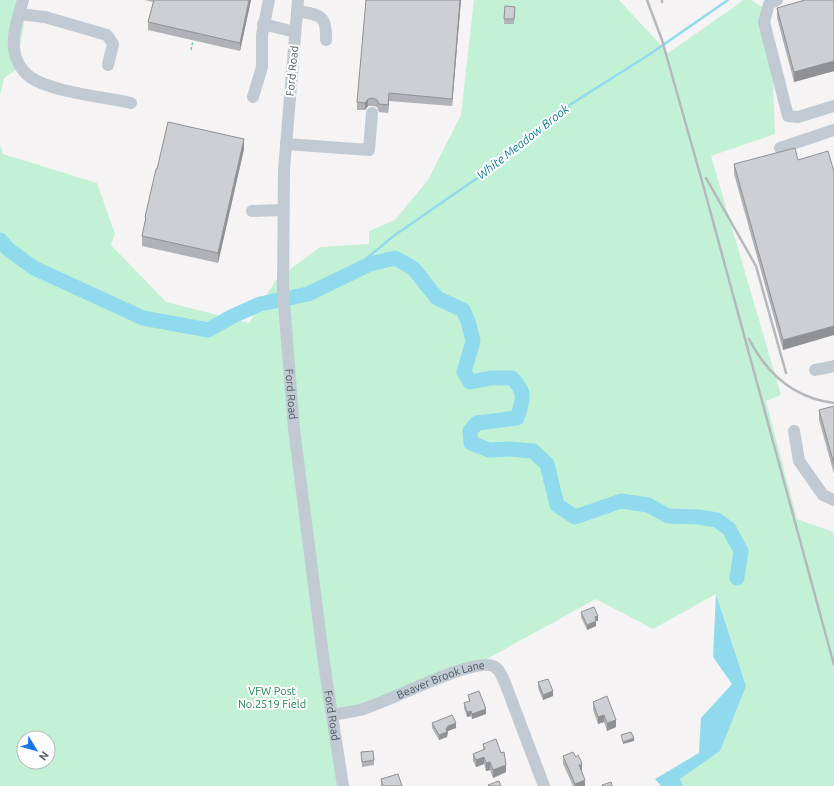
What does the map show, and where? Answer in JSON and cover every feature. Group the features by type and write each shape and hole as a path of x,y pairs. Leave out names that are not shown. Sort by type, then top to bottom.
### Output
{"street":[{"path":"23,0 13,40 16,60 25,73 38,81 82,93 131,102"},
{"path":"253,97 260,76 263,24 269,0"},
{"path":"777,0 769,4 764,22 788,116 798,117 834,106"},
{"path":"298,5 313,14 322,17 327,27 326,40"},
{"name":"Ford Road","path":"298,5 286,144 283,210 283,290 294,429 324,663 343,786"},
{"path":"19,14 45,18 107,35 113,44 108,65"},
{"path":"263,24 295,32"},
{"path":"286,144 369,150 372,113"},
{"path":"780,148 834,130"},
{"path":"252,211 283,210"},
{"path":"815,370 834,366"},
{"path":"794,431 799,460 824,495 834,500"},
{"name":"Beaver Brook Lane","path":"333,714 360,710 449,674 479,664 493,666 500,671 544,786"}],"path":[{"path":"191,50 193,40"}],"green space":[{"path":"0,0 28,0 16,70 4,78 0,96"},
{"name":"VFW Post No.2519 Field","path":"474,0 619,0 668,53 744,0 751,0 770,12 775,134 711,156 781,395 766,401 797,519 833,532 834,536 834,786 683,786 680,779 720,751 746,686 716,594 653,629 596,599 483,661 331,717 339,786 0,786 0,145 3,154 97,183 115,234 111,245 166,302 249,323 276,280 320,247 369,244 369,231 395,220 428,180 461,115"}],"water":[{"path":"716,594 746,686 720,751 680,779 683,786 661,786 655,779 699,753 701,718 732,684 713,657"}],"building":[{"path":"154,0 249,0 240,43 148,22"},
{"path":"366,0 460,0 452,99 389,93 388,105 379,104 377,100 373,98 368,99 365,103 357,102"},
{"path":"805,0 834,0 834,61 794,72 777,8"},
{"path":"505,6 515,7 514,19 504,19"},
{"path":"168,122 244,139 218,253 142,236 145,217"},
{"path":"795,148 798,160 828,151 834,172 834,326 783,340 734,164"},
{"path":"834,406 834,464 819,410"},
{"path":"594,607 598,616 595,617 596,621 587,625 581,612"},
{"path":"548,679 553,691 543,695 538,682"},
{"path":"479,691 486,709 472,714 471,711 467,712 464,703 470,701 468,695"},
{"path":"607,696 616,720 607,723 604,715 598,717 593,702"},
{"path":"452,715 456,723 448,726 446,729 447,732 439,735 432,723"},
{"path":"631,732 634,738 623,742 621,735"},
{"path":"496,739 501,753 504,752 506,765 493,770 490,762 486,763 484,757 476,760 473,754 485,749 483,744"},
{"path":"373,751 374,760 362,762 361,752"},
{"path":"573,752 576,757 578,755 581,761 582,765 579,765 585,780 575,784 563,756"},
{"path":"398,774 402,786 383,786 381,779"},
{"path":"499,781 501,786 488,785"},
{"path":"611,782 612,786 602,785"}],"waterway":[{"name":"White Meadow Brook","path":"344,277 395,235 499,163 512,148 554,119 568,106 650,54 728,0"},
{"path":"0,240 8,249 34,268 143,318 208,330 233,316 260,304 308,294 370,264 395,258 413,268 437,298 463,310 468,321 473,341 464,372 470,382 491,378 512,378 520,388 522,393 522,401 517,418 477,423 470,431 471,443 489,450 509,449 533,451 547,464 557,505 575,517 621,501 648,505 668,516 698,517 717,520 729,529 741,551 737,578"}],"railway":[{"path":"647,0 662,40 702,181 834,665"},
{"path":"706,178 756,266 786,373"},
{"path":"749,339 764,363 784,382 807,396 834,403"}]}
